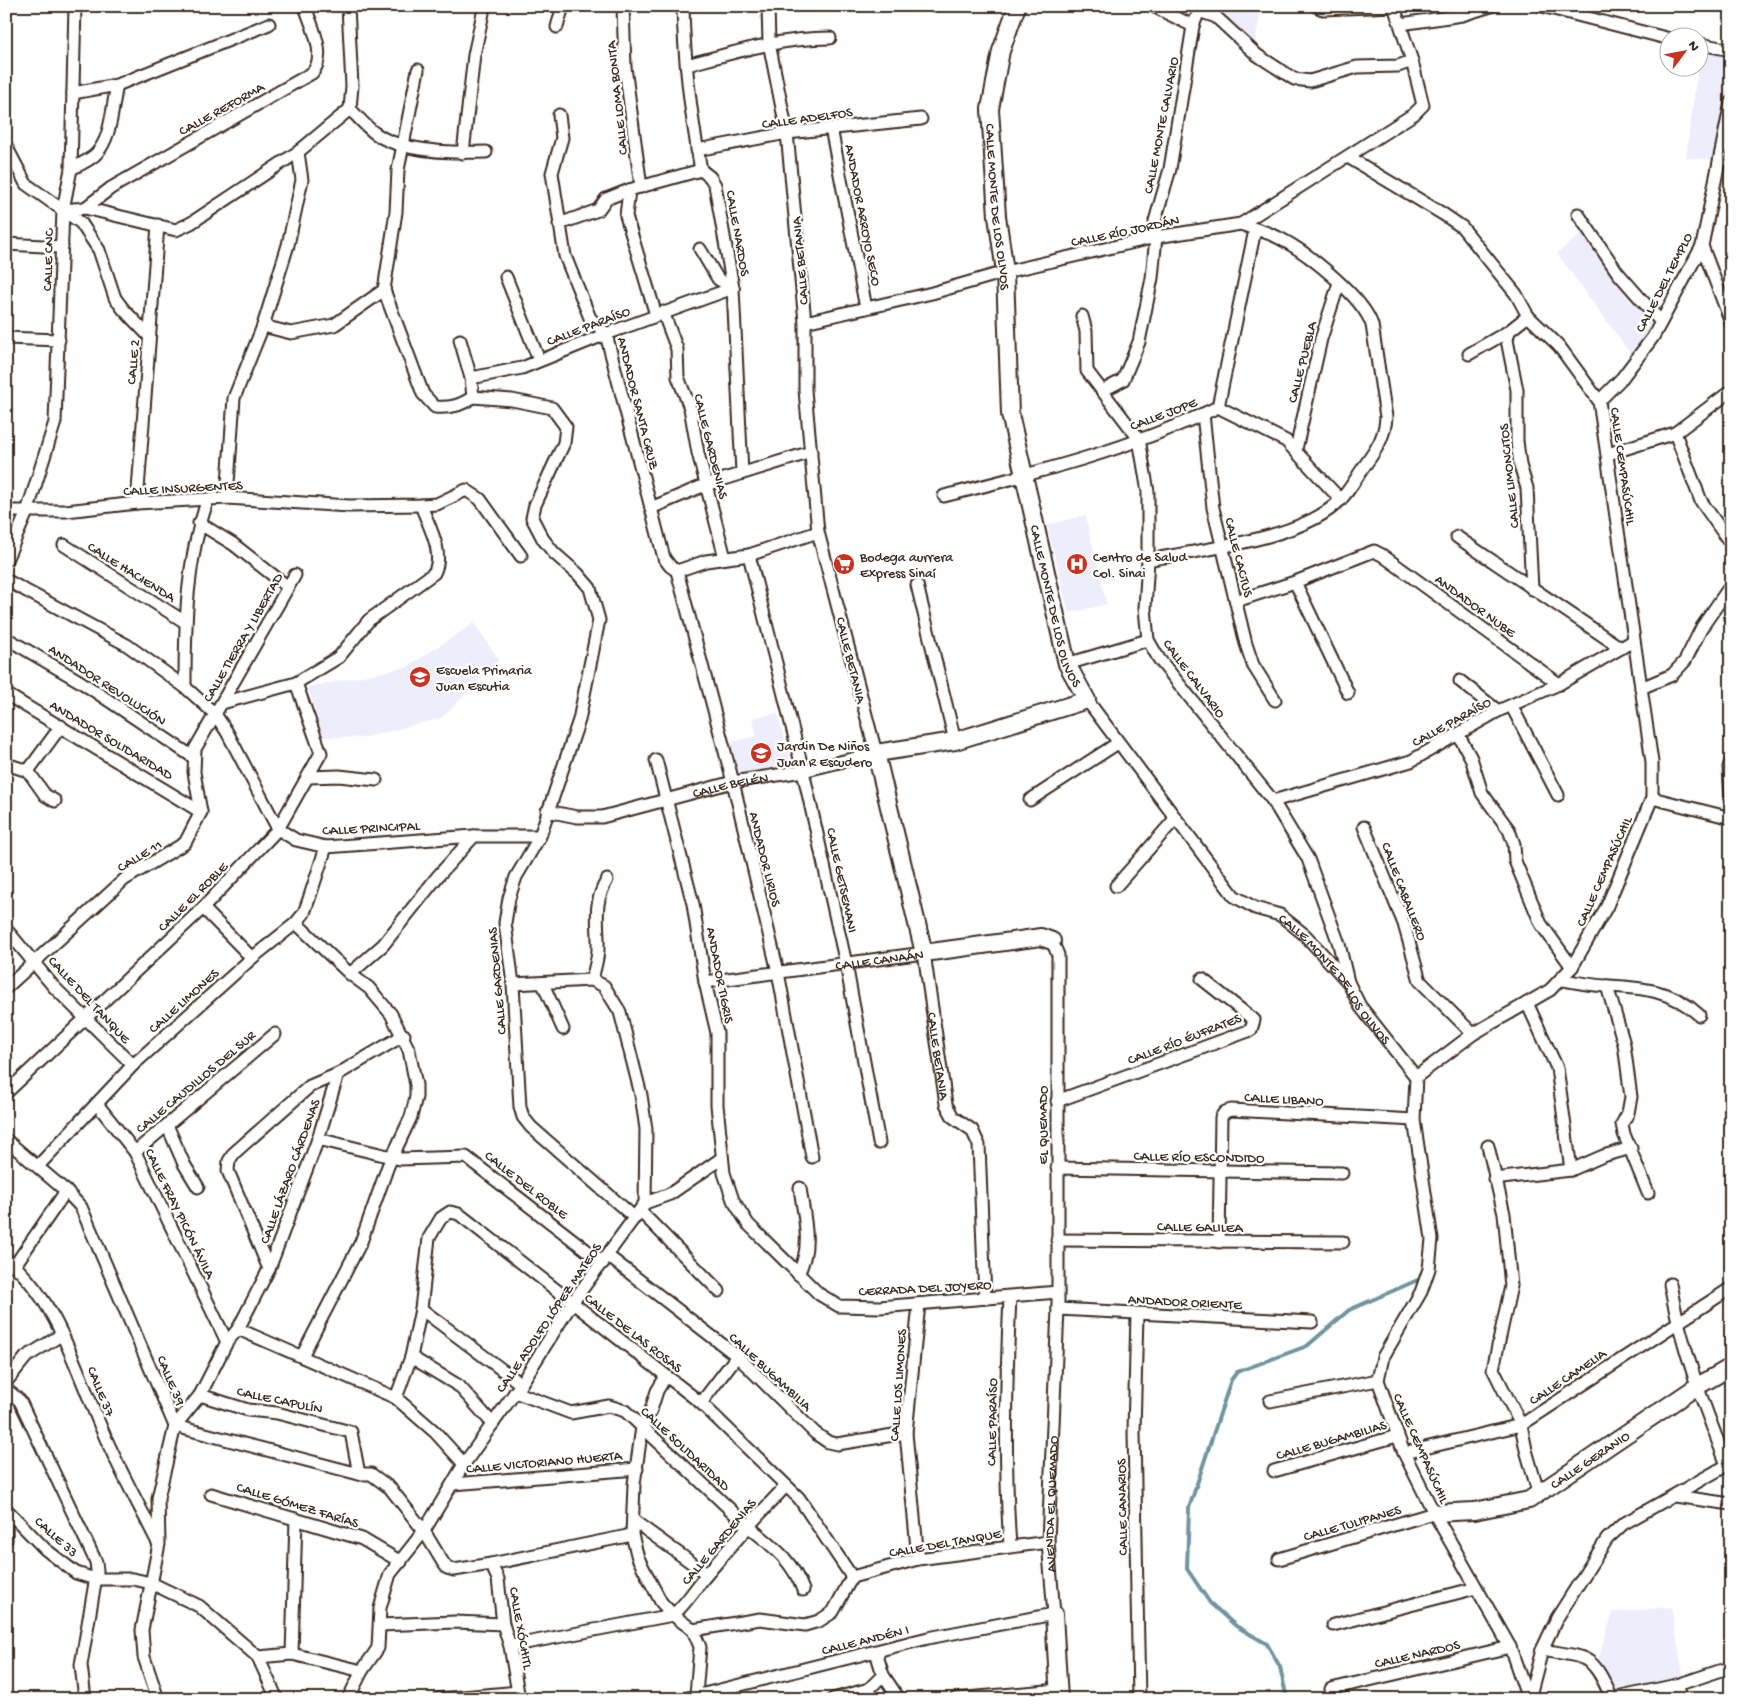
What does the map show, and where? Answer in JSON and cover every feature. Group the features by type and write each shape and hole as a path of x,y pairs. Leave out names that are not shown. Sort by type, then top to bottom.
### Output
{"street":[{"name":"CALLE CNC","path":"6,560 27,512 54,422 59,340 63,210 72,169 75,6"},
{"name":"CALLE REFORMA","path":"85,208 111,188 312,73 317,67 318,49 305,6"},
{"path":"63,210 85,208 176,230 191,223 298,152 350,109 352,86 348,6"},
{"path":"557,27 563,6"},
{"name":"CALLE LOMA BONITA","path":"623,6 625,67 635,188"},
{"path":"559,224 598,210 606,199 635,188 700,170 687,66 683,6"},
{"name":"CALLE BETANIA","path":"768,6 769,43 787,133 805,322 805,390 818,532 876,753 924,953 946,1104 953,1117 972,1130 979,1145 985,1298"},
{"name":"CALLE MONTE DE LOS OLIVOS","path":"1017,6 1001,51 990,109 997,216 1005,272 1010,414 1026,475 1068,664 1087,700 1234,896 1255,908 1280,915 1305,935 1348,982 1360,1006 1416,1077"},
{"path":"1153,6 1193,26 1199,12 1216,18 1257,55 1294,79 1310,81 1358,67 1398,66 1412,61 1394,6 1323,9 1317,7"},
{"path":"1401,24 1492,6"},
{"path":"1542,6 1660,36"},
{"path":"463,153 474,55 483,13"},
{"path":"73,94 117,85 269,24"},
{"name":"CALLE MONTE CALVARIO","path":"1102,391 1123,380 1138,342 1152,278 1156,237 1155,222 1170,169 1193,26"},
{"path":"687,66 769,43 800,38 830,38"},
{"path":"1710,46 1731,50"},
{"name":"CALLE RÍO JORDÁN","path":"805,322 932,293 1005,272 1156,237 1241,224 1414,114 1423,105 1412,61"},
{"path":"418,70 405,145 398,170 396,212 384,290 423,394 435,407 449,408 463,404 473,397 471,378 460,340"},
{"path":"72,169 94,155 101,147 106,136 117,85"},
{"name":"CALLE DEL TEMPLO","path":"1599,401 1636,361 1661,322 1702,246 1731,102"},
{"path":"350,109 376,134 405,145 463,153 486,152"},
{"name":"ANDADOR SANTA CRUZ","path":"559,115 562,138 552,173 565,256 590,318 606,334 664,558 674,569"},
{"name":"CALLE ADELFOS","path":"697,150 787,133 921,119"},
{"name":"ANDADOR ARROYO SECO","path":"831,128 866,308"},
{"path":"6,146 26,184 81,223 99,250 115,298 149,336"},
{"path":"227,498 234,398 263,326 288,245 302,180 298,152"},
{"name":"CALLE CEMPASÚCHIL","path":"1348,157 1462,227 1516,294 1528,316 1559,346 1599,401 1652,762 1652,798 1606,906 1572,968 1550,990 1473,1034 1416,1077"},
{"name":"CALLE NARDOS","path":"700,170 710,177 716,185 733,288 742,473"},
{"name":"CALLE GARDENIAS","path":"635,188 626,216 660,314 677,349 678,377 690,408 705,485 725,558"},
{"path":"1578,214 1618,273 1661,322"},
{"path":"1148,560 1267,536 1312,520 1341,500 1381,442 1385,428 1382,389 1372,325 1368,313 1322,268 1281,239 1241,224"},
{"name":"CALLE 2","path":"137,503 158,225"},
{"name":"CALLE JOPE","path":"944,496 1026,475 1139,439 1218,407 1255,230"},
{"path":"6,244 62,247"},
{"path":"1702,246 1731,322"},
{"path":"700,249 718,278 733,288"},
{"path":"506,277 539,360"},
{"name":"CALLE PUEBLA","path":"1296,449 1321,339 1339,283"},
{"name":"CALLE PARAÍSO","path":"471,378 522,368 606,334 733,288"},
{"path":"263,326 290,332 334,325 384,290"},
{"name":"CALLE CALVARIO","path":"1082,316 1086,331 1087,371 1139,439 1148,492 1148,560 1145,608 1148,640 1159,659 1273,801 1308,859 1338,944 1348,982"},
{"path":"1469,354 1508,331 1528,316"},
{"name":"CALLE LIMONCITOS","path":"1508,331 1506,340 1516,390 1516,441 1520,465 1527,488 1532,589"},
{"path":"6,338 59,340"},
{"path":"1608,454 1674,433 1731,391"},
{"name":"CALLE GARDENIAS","path":"473,397 512,400 552,408 566,427 564,444 535,505 532,518 543,539 554,553 578,574 590,588 599,620 579,720 540,836 516,877 509,898 506,923 513,984 520,1107 523,1117 531,1128 640,1211 719,1291"},
{"path":"1218,407 1286,441 1296,449 1341,500"},
{"name":"CALLE CACTUS","path":"1203,414 1213,508 1222,546 1253,666 1275,700"},
{"path":"1674,433 1701,501 1731,544"},
{"path":"651,508 705,485 811,452"},
{"name":"CALLE INSURGENTES","path":"6,511 66,512 137,503 227,498 349,506 421,505 437,504 466,490 474,494 521,556"},
{"path":"185,687 185,622 193,547 208,499"},
{"path":"222,703 296,683 339,657 369,620 434,573 439,556 421,505"},
{"path":"199,523 233,544 288,587"},
{"path":"674,569 749,555 818,532"},
{"path":"1457,537 1620,648"},
{"name":"CALLE HACIENDA","path":"64,545 185,622"},
{"name":"ANDADOR NUBE","path":"1295,582 1374,551 1405,571 1559,684"},
{"path":"749,555 803,771"},
{"name":"ANDADOR LIRIOS","path":"674,569 733,782 778,972 812,1157"},
{"name":"CALLE TIERRA Y LIBERTAD","path":"215,714 295,575"},
{"path":"6,580 127,645 185,687 215,714 227,732 278,829"},
{"path":"1236,601 1295,582 1348,693"},
{"path":"917,585 955,741"},
{"path":"1641,688 1672,675 1685,661 1702,627 1731,585"},
{"name":"ANDADOR REVOLUCIÓN","path":"6,638 81,682 193,757"},
{"path":"1068,664 1148,640"},
{"name":"CALLE PARAÍSO","path":"1273,801 1411,761 1498,711 1512,707 1559,684 1633,641"},
{"path":"1460,681 1498,711"},
{"name":"CALLE EL ROBLE","path":"6,1092 203,908 278,829 321,753 296,683"},
{"name":"ANDADOR SOLIDARIDAD","path":"6,694 201,812"},
{"name":"CALLE BELÉN","path":"547,811 577,817 602,817 733,782 803,771 876,753 955,741 1087,700"},
{"path":"1512,707 1558,795"},
{"path":"201,812 193,757 195,749 215,714"},
{"path":"28,771 61,726"},
{"path":"1458,734 1471,758 1482,793 1509,830 1514,844 1515,861 1540,924 1572,968"},
{"path":"1030,800 1118,743"},
{"name":"ANDADOR TIGRIS","path":"656,760 693,904 705,982 717,1033 717,1105 722,1158"},
{"path":"1731,761 1731,799"},
{"path":"6,764 28,771 45,795 55,801"},
{"name":"CALLE GETSEMANI","path":"803,771 846,964 878,1143"},
{"path":"308,776 339,776 376,780"},
{"path":"1652,798 1731,818"},
{"name":"CALLE 11","path":"6,988 125,879 185,843 201,812"},
{"path":"1116,886 1175,819"},
{"name":"CALLE CABALLERO","path":"1364,827 1404,924 1420,981 1473,1034"},
{"name":"CALLE PRINCIPAL","path":"278,829 296,840 326,846 474,836 540,836"},
{"path":"350,974 383,945 438,876 474,836"},
{"name":"CALLE LIMONES","path":"38,1166 132,1066 252,958 296,924 304,913 326,846"},
{"path":"592,980 598,950 597,905 599,894 607,880"},
{"path":"203,908 252,958"},
{"path":"296,924 350,974 369,988 391,1014 404,1035 409,1050 416,1097 411,1117 361,1242 302,1356"},
{"name":"CALLE DEL TANQUE","path":"6,929 54,987 132,1066"},
{"name":"CALLE CANAÁN","path":"705,982 1041,936 1052,942"},
{"name":"EL QUEMADO","path":"1052,942 1058,955 1056,1168 1058,1309"},
{"name":"CALLE RÍO ÉUFRATES","path":"1057,1101 1251,1030 1254,1020 1202,979"},
{"path":"513,984 544,984 592,980 604,986 612,995 620,1012 641,1095 646,1129 640,1211"},
{"path":"1562,980 1607,986 1637,987 1662,992 1677,999 1699,1015"},
{"path":"544,984 563,1029"},
{"path":"1607,986 1624,1044 1630,1097 1628,1113 1622,1124 1648,1193"},
{"path":"1527,1003 1557,1068 1571,1170"},
{"name":"CALLE CAUDILLOS DEL SUR","path":"135,1152 275,1034"},
{"path":"269,1269 228,1172 229,1161 234,1153 310,1086 338,1074 404,1035"},
{"name":"CALLE LÁZARO CÁRDENAS","path":"176,1426 200,1395 227,1342 238,1329 269,1269 318,1139 338,1074"},
{"path":"1270,1401 1378,1380 1383,1357 1421,1292 1429,1269 1432,1239 1414,1120 1416,1077"},
{"name":"CALLE FRAY PICÓN ÁVILA","path":"96,1104 135,1152 227,1342"},
{"name":"CALLE LIBANO","path":"1219,1242 1222,1117 1225,1112 1231,1110 1414,1120"},
{"path":"167,1125 184,1164 198,1187"},
{"name":"CALLE DEL ROBLE","path":"318,1139 400,1159 466,1157 605,1259"},
{"name":"CALLE 39","path":"6,1140 66,1191 81,1207 91,1226 176,1426 359,1474 371,1474 382,1480 424,1531 447,1568 454,1570 491,1564"},
{"path":"1488,1146 1494,1179 1504,1214 1511,1286 1493,1369 1521,1425 1539,1495"},
{"path":"1494,1179 1571,1170 1603,1156 1631,1148"},
{"path":"640,1211 670,1194 722,1158"},
{"name":"CERRADA DEL JOYERO","path":"722,1158 724,1173 732,1200 748,1224 819,1294 839,1306 880,1307 1058,1292"},
{"name":"CALLE RÍO ESCONDIDO","path":"1056,1168 1342,1173"},
{"path":"798,1274 805,1261 808,1249 800,1188"},
{"path":"10,1262 66,1191"},
{"name":"CALLE ADOLFO LÓPEZ MATEOS","path":"348,1698 362,1671 378,1648 383,1592 390,1574 424,1531 464,1464 518,1388 572,1303 640,1211"},
{"name":"CALLE DE LAS ROSAS","path":"396,1398 411,1358 421,1309 429,1238 441,1218 450,1212 459,1214 701,1403 799,1498 852,1577"},
{"name":"CALLE GALILEA","path":"1057,1240 1343,1242"},
{"name":"CALLE BUGAMBILIA","path":"605,1259 737,1356 814,1433 828,1442 837,1444 906,1434"},
{"name":"CALLE 37","path":"10,1262 41,1294 82,1378 103,1432 159,1544"},
{"path":"1529,1699 1542,1650 1557,1618 1607,1539 1623,1524 1729,1464 1696,1387 1676,1322 1670,1284"},
{"name":"CALLE CAMELIA","path":"1404,1453 1521,1425 1676,1322 1731,1288"},
{"name":"CALLE PARAÍSO","path":"1010,1297 1006,1445 1010,1546"},
{"name":"CALLE LOS LIMONES","path":"918,1559 906,1434 919,1304"},
{"name":"CALLE SOLIDARIDAD","path":"421,1309 518,1388 571,1413 599,1407 618,1408 642,1427 748,1526 773,1545 790,1564 803,1590"},
{"name":"ANDADOR ORIENTE","path":"1058,1309 1312,1322"},
{"name":"AVENIDA EL QUEMADO","path":"1058,1309 1048,1542 1059,1694"},
{"name":"CALLE CANARIOS","path":"1137,1314 1134,1432 1139,1699"},
{"path":"238,1329 396,1398 435,1432 464,1464"},
{"path":"6,1382 26,1358 61,1335"},
{"path":"701,1403 737,1356"},
{"path":"411,1358 459,1386 493,1424"},
{"name":"CALLE GERANIO","path":"1434,1513 1516,1504 1539,1495 1696,1387 1731,1367"},
{"path":"666,1376 657,1391 650,1413 642,1427 634,1484 632,1535 638,1558 661,1602 673,1615 693,1630 700,1647 696,1695"},
{"name":"CALLE CEMPASÚCHIL","path":"1378,1380 1404,1453 1434,1513 1510,1647 1529,1699"},
{"path":"6,1389 20,1401 96,1562 81,1665 85,1699"},
{"name":"CALLE CAPULÍN","path":"200,1395 248,1410 277,1413 353,1433 359,1474"},
{"path":"155,1696 144,1657 142,1630 159,1544 158,1498 176,1426"},
{"name":"CALLE BUGAMBILIAS","path":"1274,1471 1397,1436"},
{"name":"CALLE VICTORIANO HUERTA","path":"453,1484 637,1469"},
{"name":"CALLE GARDENIAS","path":"673,1615 683,1607 707,1574 748,1526 786,1486"},
{"name":"CALLE GÓMEZ FARÍAS","path":"211,1494 362,1538 401,1562"},
{"path":"1674,1496 1731,1504"},
{"name":"CALLE 33","path":"6,1509 62,1564 76,1573 95,1579 133,1579 151,1583 199,1606 258,1657"},
{"name":"CALLE TULIPANES","path":"1279,1559 1434,1513"},
{"path":"292,1654 296,1519"},
{"path":"634,1521 707,1574"},
{"path":"6,1522 6,1540"},
{"path":"491,1564 632,1535"},
{"name":"CALLE DEL TANQUE","path":"852,1577 918,1559 1048,1542"},
{"name":"CALLE XÓCHITL","path":"491,1564 498,1579 503,1624 510,1646 518,1695"},
{"path":"693,1630 760,1619 805,1625 819,1621 833,1612 852,1577"},
{"path":"1333,1625 1476,1588"},
{"name":"CALLE ANDÉN I","path":"684,1699 988,1625 1054,1614"},
{"path":"510,1646 673,1615"},
{"path":"380,1625 455,1622 503,1624"},
{"name":"CALLE NARDOS","path":"1331,1689 1510,1647"},
{"path":"1542,1650 1581,1657 1593,1663 1600,1673 1612,1699 1677,1685 1731,1668"},
{"path":"876,1652 883,1675 899,1699"},
{"path":"277,1699 258,1657 292,1654 362,1671"},
{"path":"833,1699 870,1688 883,1675"},
{"path":"1677,1685 1682,1699"},
{"path":"955,1699 1059,1694"},
{"path":"439,1699 518,1695"},
{"path":"348,1698 369,1699"}],"shaded area":[{"path":"1205,6 1261,6 1255,45 1204,10"},
{"path":"1710,52 1731,55 1731,84 1717,160 1686,158 1696,78 1710,78"},
{"path":"1586,231 1657,326 1633,357 1557,253"},
{"name":"Centro de Salud Col. Sinai","path":"1085,515 1107,604 1069,613 1047,525"},
{"name":"Escuela Primaria Juan Escutia","path":"474,623 499,660 442,718 362,738 323,737 308,687 407,667"},
{"name":"Jardin De Niños Juan R Escudero","path":"777,713 792,763 739,775 731,742 757,736 752,718"},
{"path":"1671,1607 1684,1680 1613,1695 1597,1663 1613,1612"}],"waterway":[{"path":"1287,1699 1280,1667 1267,1644 1236,1626 1210,1603 1187,1569 1189,1508 1231,1380 1237,1372 1307,1346 1349,1310 1420,1279"}],"place":[{"name":"Bodega aurrera Express Sinaí","path":"844,564"},
{"name":"Centro de Salud Col. Sinai","path":"1077,564"},
{"name":"Escuela Primaria Juan Escutia","path":"420,677"},
{"name":"Jardin De Niños Juan R Escudero","path":"761,753"}]}
